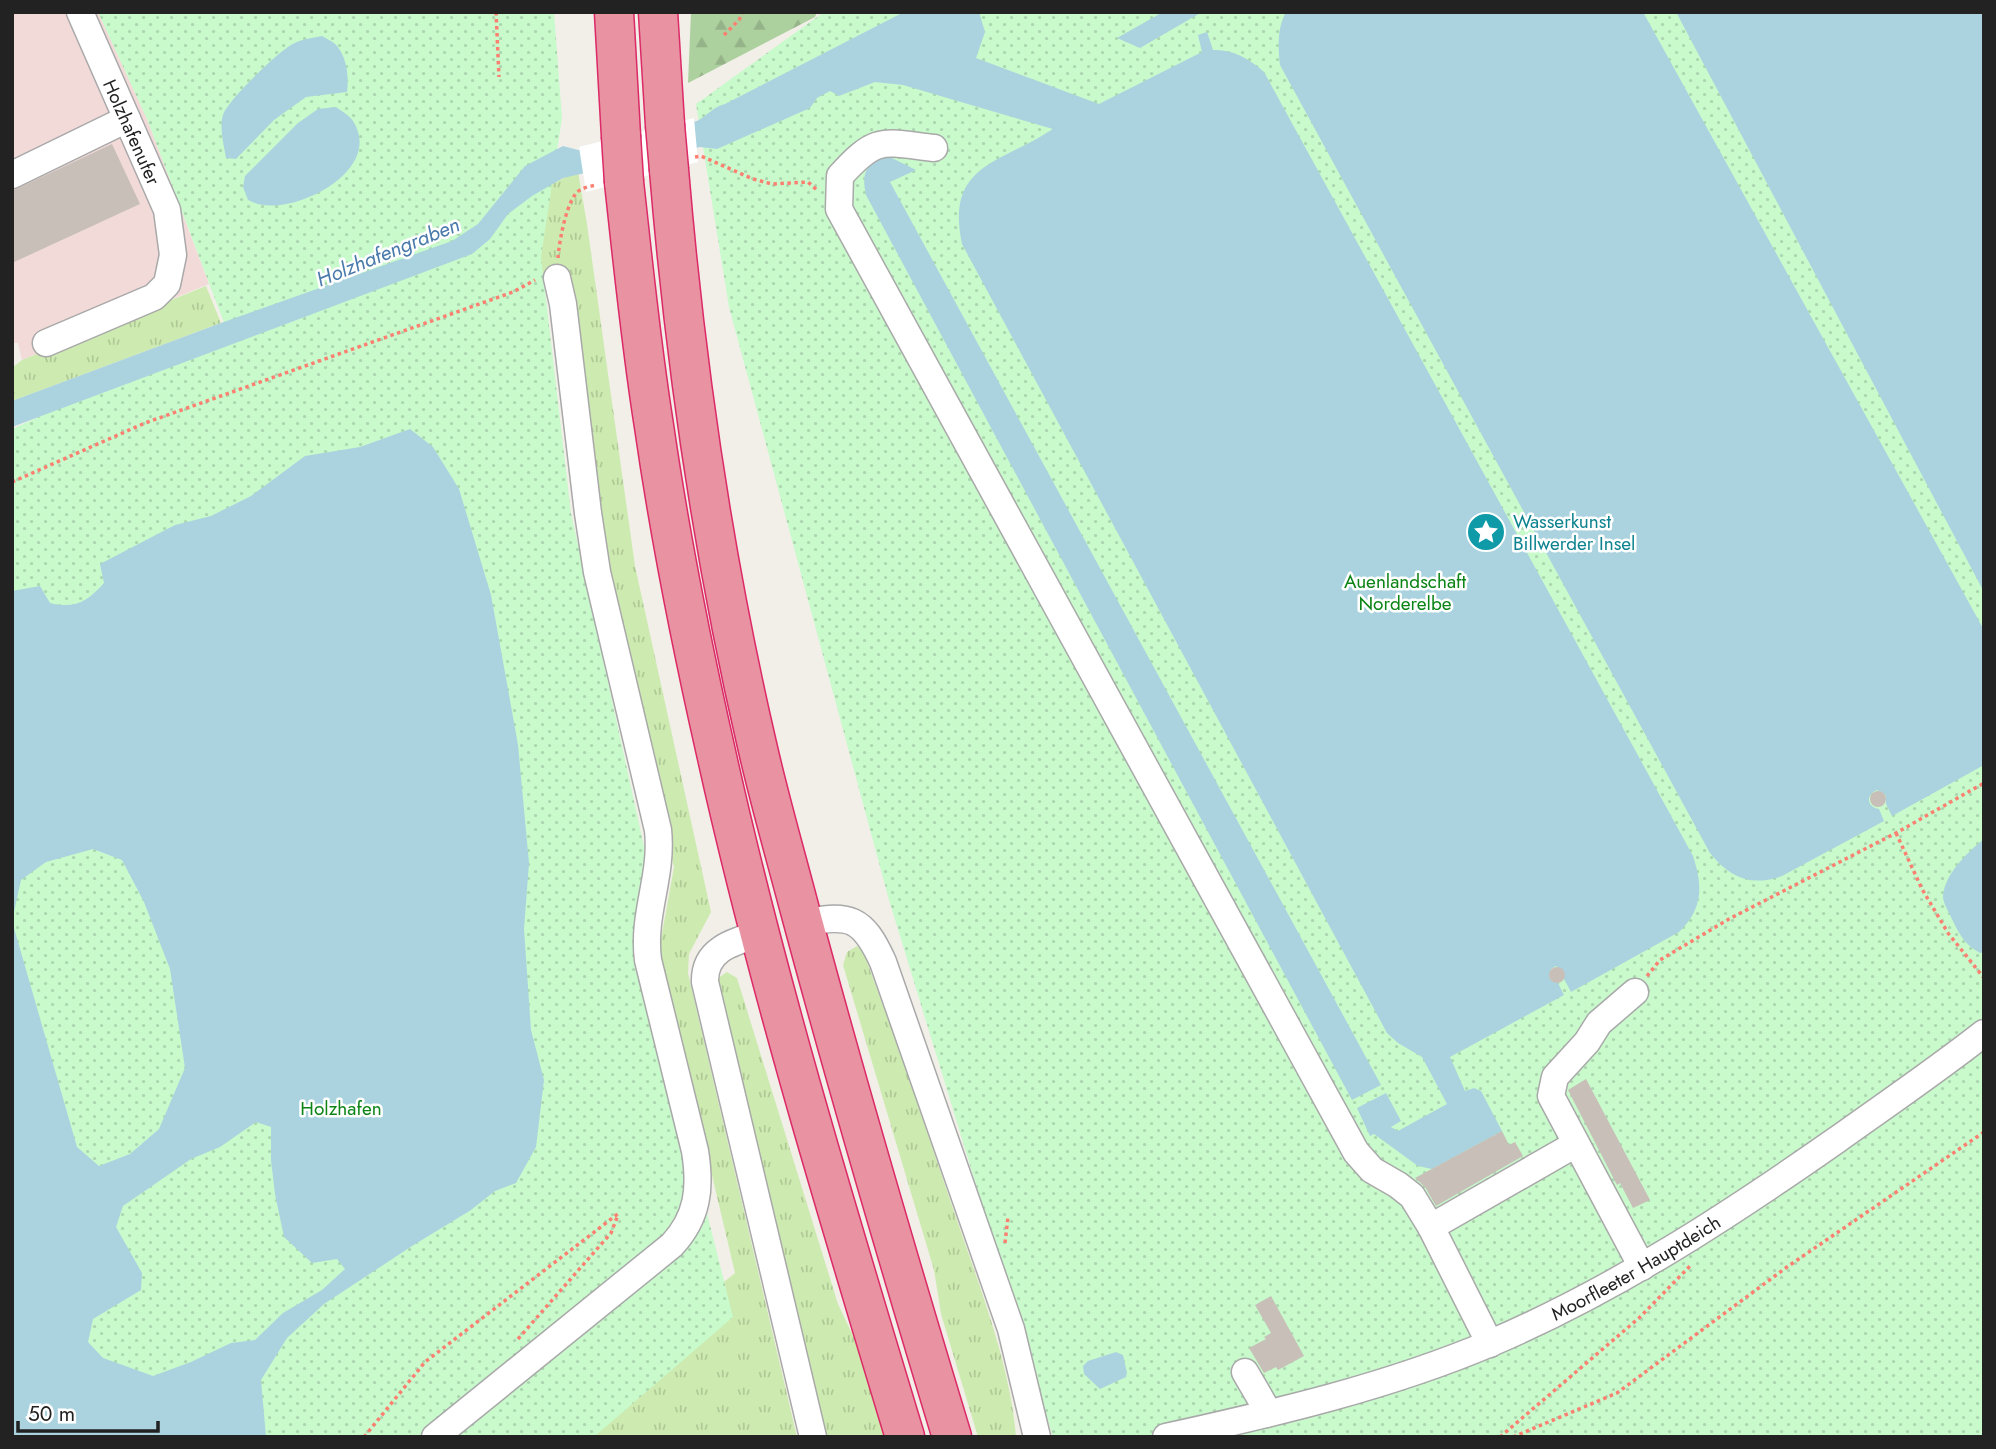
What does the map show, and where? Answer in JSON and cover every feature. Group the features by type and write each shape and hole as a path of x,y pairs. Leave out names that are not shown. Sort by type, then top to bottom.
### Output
{"highway":[{"path":"614,12 624,182 653,426 689,625 717,757 760,934 816,1142 905,1437"},
{"path":"658,12 665,125 684,163 681,291 700,438 728,611 757,746 803,923 859,1129 952,1437"}],"street":[{"name":"Holzhafenufer","path":"46,342 154,297 167,284 173,255 167,210 80,12"},
{"path":"12,174 127,119"},
{"path":"934,148 882,142 860,154 840,176 839,209 1356,1152 1371,1170 1412,1196 1431,1227 1490,1343"},
{"path":"435,1437 672,1245 684,1232 693,1215 697,1198 699,1174 695,1151 645,940 659,866 658,830 597,572 563,304 557,278"},
{"path":"803,923 830,917 852,921 866,929 873,940 1002,1300 1037,1437"},
{"path":"760,934 728,944 716,951 708,963 705,982 810,1425"},
{"path":"1635,992 1599,1023 1587,1042 1555,1077 1550,1096 1642,1267"},
{"name":"Moorfleeter Hauptdeich","path":"1166,1437 1256,1417 1367,1386 1490,1343 1571,1306 1709,1226 1805,1162 1984,1033"},
{"path":"1431,1227 1576,1144"},
{"path":"1245,1372 1263,1403 1256,1417"}],"path":[{"path":"496,12 499,77"},
{"path":"724,35 743,12"},
{"path":"684,163 710,159 753,179 772,184 808,182 839,209"},
{"path":"12,482 145,423 501,296 540,277 557,278"},
{"path":"1635,992 1660,960 1729,919 1896,833 1984,783"},
{"path":"1896,833 1922,889 1948,933 1984,978"},
{"path":"1513,1437 1617,1394 1787,1267 1984,1132"},
{"path":"364,1437 425,1362 619,1213 611,1233 511,1347"},
{"path":"1500,1437 1639,1318 1699,1258 1708,1241 1709,1226"}],"shaded area":[{"path":"12,12 98,12 147,119 209,284 22,360 18,343 12,343"}],"green space":[{"name":"Holzhafen","path":"98,12 554,12 562,118 541,257 571,513 645,851 641,950 733,1317 594,1437 12,1437 12,429 132,375 232,344 147,119"},
{"path":"691,12 817,12 815,17 688,83"},
{"name":"Auenlandschaft Norderelbe","path":"824,12 1984,12 1984,1437 1053,1437 889,900 729,307 696,104"},
{"path":"578,172 635,566 711,912 689,954 688,973 797,1437 532,1437 735,1273 659,950 674,867 604,564 564,265 454,311 532,196"},
{"path":"206,286 221,323 12,401 12,368 22,360"},
{"path":"857,946 863,951 889,1021 987,1307 1008,1386 1016,1437 978,1437 941,1314 934,1270 843,965 847,952"},
{"path":"727,972 737,978 838,1304 858,1346 885,1437 821,1437 713,989 718,978"}],"water":[{"path":"904,12 979,12 985,32 976,58 1099,104 1202,52 1198,35 1207,32 1213,50 1241,56 1264,72 1693,856 1699,897 1693,915 1679,932 1571,992 1564,979 1564,971 1556,966 1551,969 1549,978 1558,983 1564,995 1450,1057 1465,1091 1474,1088 1481,1091 1502,1131 1432,1169 1418,1166 1374,1134 1370,1136 1357,1108 1386,1093 1401,1121 1391,1127 1398,1131 1447,1104 1422,1057 1387,1033 962,244 959,218 962,197 969,182 996,160 1053,129 903,85 875,82 839,96 830,91 817,98 810,108 717,149 700,147 563,178 508,214 490,239 472,254 12,427 12,401 452,241 478,224 525,166 563,146 578,150 697,121 717,107"},
{"path":"1163,12 1202,12 1140,48 1117,38"},
{"path":"1286,12 1643,12 1984,630 1984,765 1892,816 1886,804 1886,795 1877,790 1873,792 1869,797 1870,803 1879,809 1884,821 1782,876 1760,881 1751,880 1733,874 1718,862 1710,853 1280,65 1280,31"},
{"path":"1676,12 1984,12 1984,592"},
{"path":"322,36 336,45 343,56 347,92 306,97 274,120 236,159 226,158 222,120 234,99 284,50 299,41"},
{"path":"336,107 353,121 359,138 357,155 348,170 334,183 299,201 264,205 248,200 243,187 245,176 298,123 318,109"},
{"path":"886,155 916,170 890,182 1381,1085 1352,1100 866,195 864,180 867,170"},
{"path":"410,429 433,447 459,489 491,595 518,745 529,863 524,929 531,1030 544,1080 536,1147 516,1183 495,1191 471,1210 324,1304 287,1338 261,1380 266,1437 12,1437 12,921 12,591 40,586 50,603 67,605 80,602 104,583 100,564 175,525 211,516 251,496 305,456 360,447","holes":["93,849 122,860 144,902 170,969 185,1068 159,1129 130,1154 99,1166 77,1147 12,921 21,880 46,862","256,1122 271,1127 275,1194 284,1237 312,1263 337,1259 345,1269 322,1290 283,1313 255,1340 231,1343 153,1376 103,1358 88,1342 93,1319 141,1290 142,1273 116,1227 123,1206 191,1159 220,1147"]},
{"path":"1984,839 1984,952 1980,953 1966,943 1943,898 1944,889 1952,873 1964,857"},
{"path":"1116,1352 1123,1355 1126,1377 1100,1389 1084,1374 1083,1366 1088,1361"}],"pier":[{"path":"694,118 698,162 586,192 579,147"}],"building":[{"path":"112,144 140,204 12,263 12,191"},
{"path":"1875,791 1881,791 1886,799 1884,805 1875,807 1870,802 1870,796"},
{"path":"1554,967 1560,967 1565,975 1563,981 1554,983 1549,978 1549,972"},
{"path":"1586,1079 1650,1200 1633,1208 1620,1183 1617,1185 1568,1090"},
{"path":"1502,1131 1509,1145 1515,1142 1523,1156 1436,1206 1425,1187 1415,1178"},
{"path":"1271,1296 1304,1356 1278,1370 1276,1367 1264,1373 1249,1348 1266,1339 1264,1337 1271,1333 1255,1305"}],"place":[{"name":"Wasserkunst Billwerder Insel","path":"1486,532"}],"water label":[{"name":"Holzhafengraben","path":"388,252"}]}
